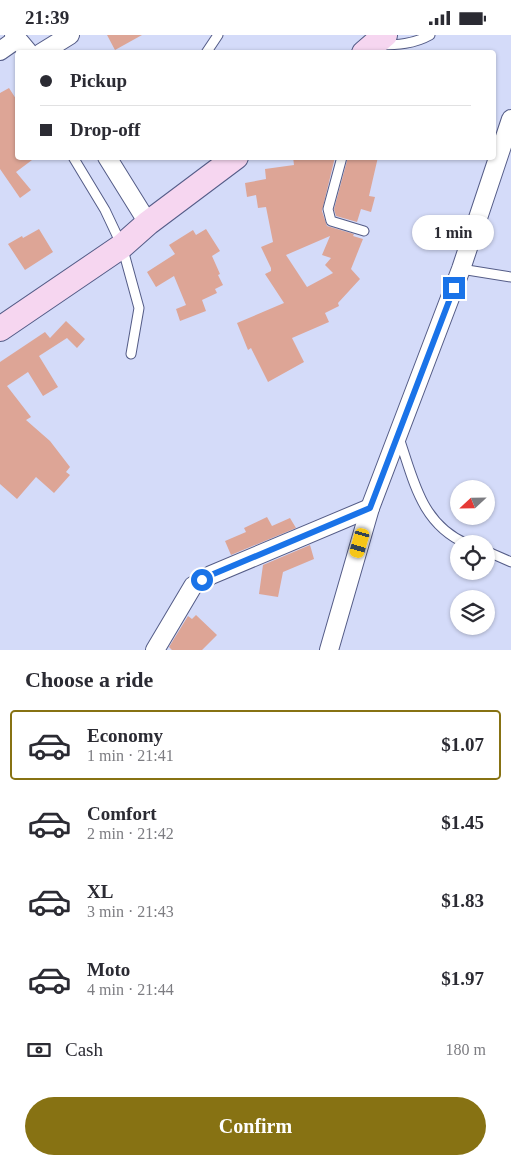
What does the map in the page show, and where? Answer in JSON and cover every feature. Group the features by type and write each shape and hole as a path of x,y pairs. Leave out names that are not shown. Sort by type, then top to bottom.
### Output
{"main road":[{"path":"0,329 122,246 148,223 231,160"}],"street":[{"path":"45,50 70,35"},
{"path":"0,51 15,37 26,50"},
{"path":"329,650 370,508 461,269 511,119"},
{"path":"109,160 148,223"},
{"path":"155,650 193,586 211,575 370,508"}],"lane":[{"path":"208,50 218,35"},
{"path":"374,44 401,45 430,35"},
{"path":"75,160 104,210 122,246 139,308 131,354"},
{"path":"341,160 328,209 329,215 331,221 364,231"},
{"path":"461,269 511,277"},
{"path":"398,436 422,504 437,524 454,535"},
{"path":"495,555 511,562"}],"building":[{"path":"107,35 142,35 115,50"},
{"path":"9,88 15,97 15,160 32,160 16,172 31,190 20,198 0,169 0,93"},
{"path":"293,160 334,160 322,211 327,226 354,234 353,236 363,239 351,269 360,279 338,303 339,306 325,313 329,322 292,338 304,362 268,382 251,348 248,350 237,323 284,303 265,274 271,271 271,268 261,247 273,242 266,207 258,208 256,195 247,197 245,183 266,179 265,169 294,165","holes":["330,236 322,255 331,258 325,265 333,273 307,287 286,255"]},
{"path":"347,160 377,160 369,196 375,197 371,212 361,209 357,222 336,216 334,209"},
{"path":"39,229 53,252 25,270 8,244"},
{"path":"206,229 220,251 212,256 223,285 215,289 217,293 202,300 206,311 180,321 176,309 186,305 174,276 156,287 147,272 175,254 169,245 193,230 196,235"},
{"path":"66,321 85,339 77,348 67,338 39,356 58,387 43,396 28,372 7,386 31,417 26,420 50,441 70,467 66,472 70,475 54,493 36,477 17,499 0,484 0,362 45,332 50,338"},
{"path":"267,517 272,526 290,518 296,528 231,555 225,541 246,532 244,528"},
{"path":"310,545 314,559 283,572 278,597 259,594 263,565"},
{"path":"196,615 217,635 202,650 172,650 169,647 188,616 192,619"}],"route":[{"path":"202,580 370,508 454,288"}]}
